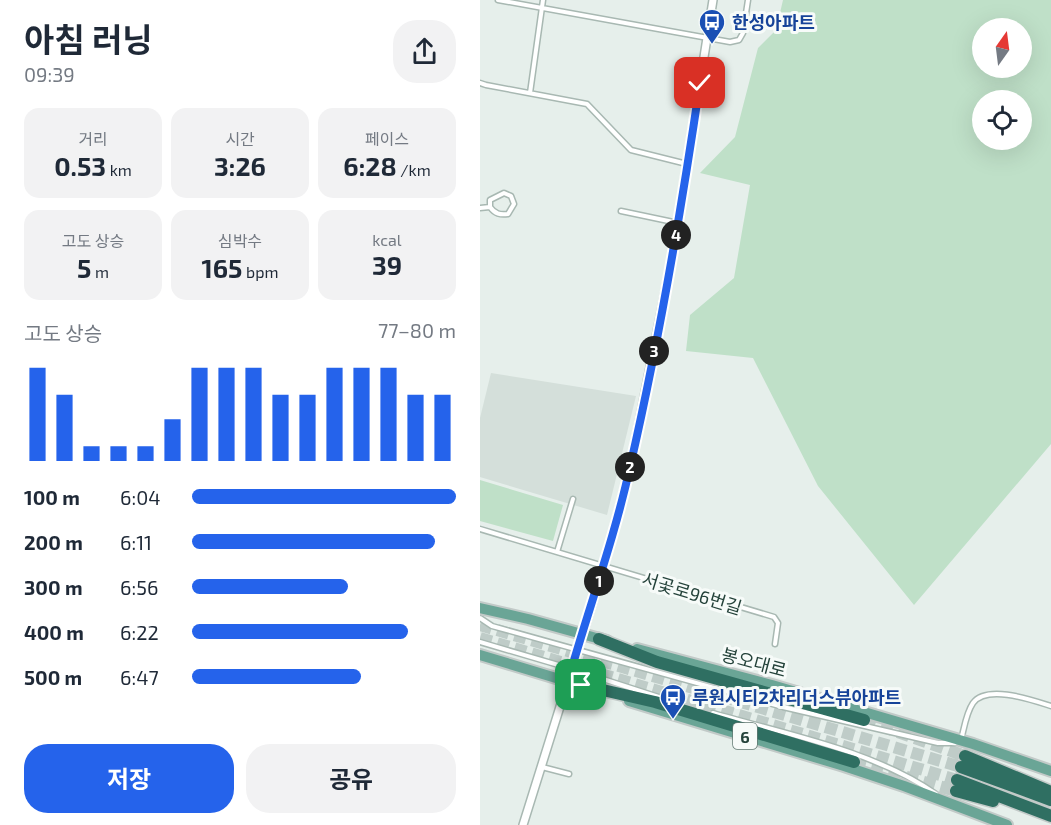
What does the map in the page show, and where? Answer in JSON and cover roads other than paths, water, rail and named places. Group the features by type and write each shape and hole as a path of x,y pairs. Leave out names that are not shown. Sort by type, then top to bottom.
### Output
{"highway":[{"path":"599,639 657,662 864,720"},
{"path":"581,685 655,702 854,762"},
{"path":"1051,792 963,762 1051,800"},
{"path":"956,786 1051,816"}],"main road":[{"name":"봉오대로","path":"480,608 772,685 973,744 1051,771"},
{"name":"6","path":"480,655 844,766 1007,825"}],"street":[{"path":"523,825 603,566 630,468 678,223 713,0"}],"lane":[{"path":"498,0 730,42 739,40 748,0"},
{"path":"530,93 543,0"},
{"path":"480,83 587,104 631,150 688,164"},
{"path":"504,193 511,196 514,204 508,214 501,215 493,212 490,207 490,200 504,193"},
{"path":"480,208 490,207"},
{"path":"621,211 678,223"},
{"path":"556,552 573,499"},
{"name":"서곷로96번길","path":"480,529 774,617 778,623 775,644"},
{"path":"480,618 492,626 783,707 938,743 973,744"},
{"path":"480,642 686,706 860,755 932,790 951,804"},
{"path":"961,741 970,708 976,699 983,695 1000,694 1051,706"},
{"path":"541,766 569,774"}],"tunnel":[{"path":"480,625 961,767"},
{"path":"480,638 957,780"},
{"path":"864,720 965,756"},
{"path":"854,762 956,791"}],"place":[{"name":"한성아파트","path":"712,45"},
{"name":"루원시티2차리더스뷰아파트","path":"673,720"}]}
